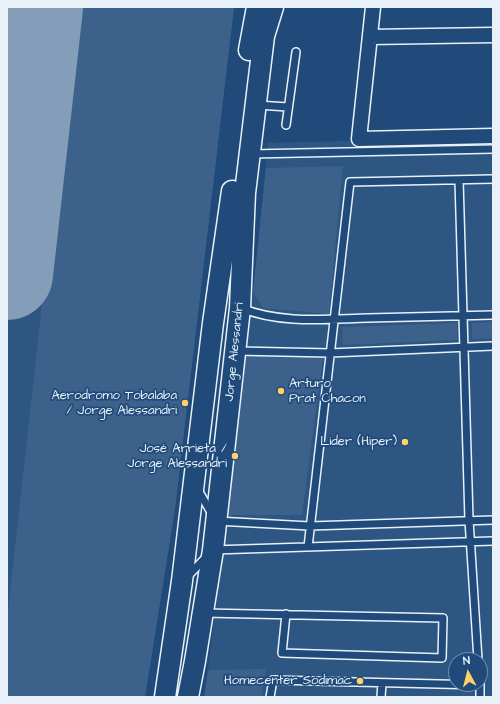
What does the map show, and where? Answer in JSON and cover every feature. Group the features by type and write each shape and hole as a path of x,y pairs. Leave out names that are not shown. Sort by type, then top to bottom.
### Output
{"main road":[{"name":"Jorge Alessandri","path":"165,697 182,581 213,323 226,238 250,37 257,7"},
{"name":"Jorge Alessandri","path":"188,697 213,550 240,308 243,212 264,36 273,7"}],"street":[{"path":"373,7 359,139 493,136"},
{"path":"370,36 493,35"}],"lane":[{"path":"286,125 296,52"},
{"path":"255,105 288,106"},
{"path":"250,154 493,149"},
{"path":"308,547 350,182 493,179"},
{"path":"459,180 469,520 477,652"},
{"path":"240,308 263,316 334,319 493,315"},
{"path":"236,351 330,353 464,346 493,346"},
{"path":"194,484 216,521 310,526 493,520"},
{"path":"182,581 213,550 493,541"},
{"path":"203,613 286,614 443,618 442,658 282,653 286,614"},
{"path":"270,697 273,680 448,684"},
{"path":"381,697 382,683"}],"shaded area":[{"path":"7,7 234,7 175,509 145,697 7,697"},
{"path":"7,7 13,7 7,60"},
{"path":"75,7 234,7 175,509 145,697 7,697 7,619"},
{"path":"493,137 493,697 204,697 253,292 268,143"},
{"path":"343,166 329,314 263,308 253,292 266,168"},
{"path":"493,322 493,338 472,339 472,323"},
{"path":"457,323 457,340 343,345 342,327"},
{"path":"245,354 323,357 302,515 225,515"},
{"path":"266,669 261,697 204,697 208,670"}],"runway":[{"path":"7,274 37,7"}],"place":[{"name":"Arturo Prat Chacon","path":"281,391"},
{"name":"Aerodromo Tobalaba / Jorge Alessandri","path":"185,403"},
{"name":"Lider (Hiper)","path":"405,442"},
{"name":"José Arrieta / Jorge Alessandri","path":"235,456"},
{"name":"Homecenter Sodimac","path":"360,681"}]}
